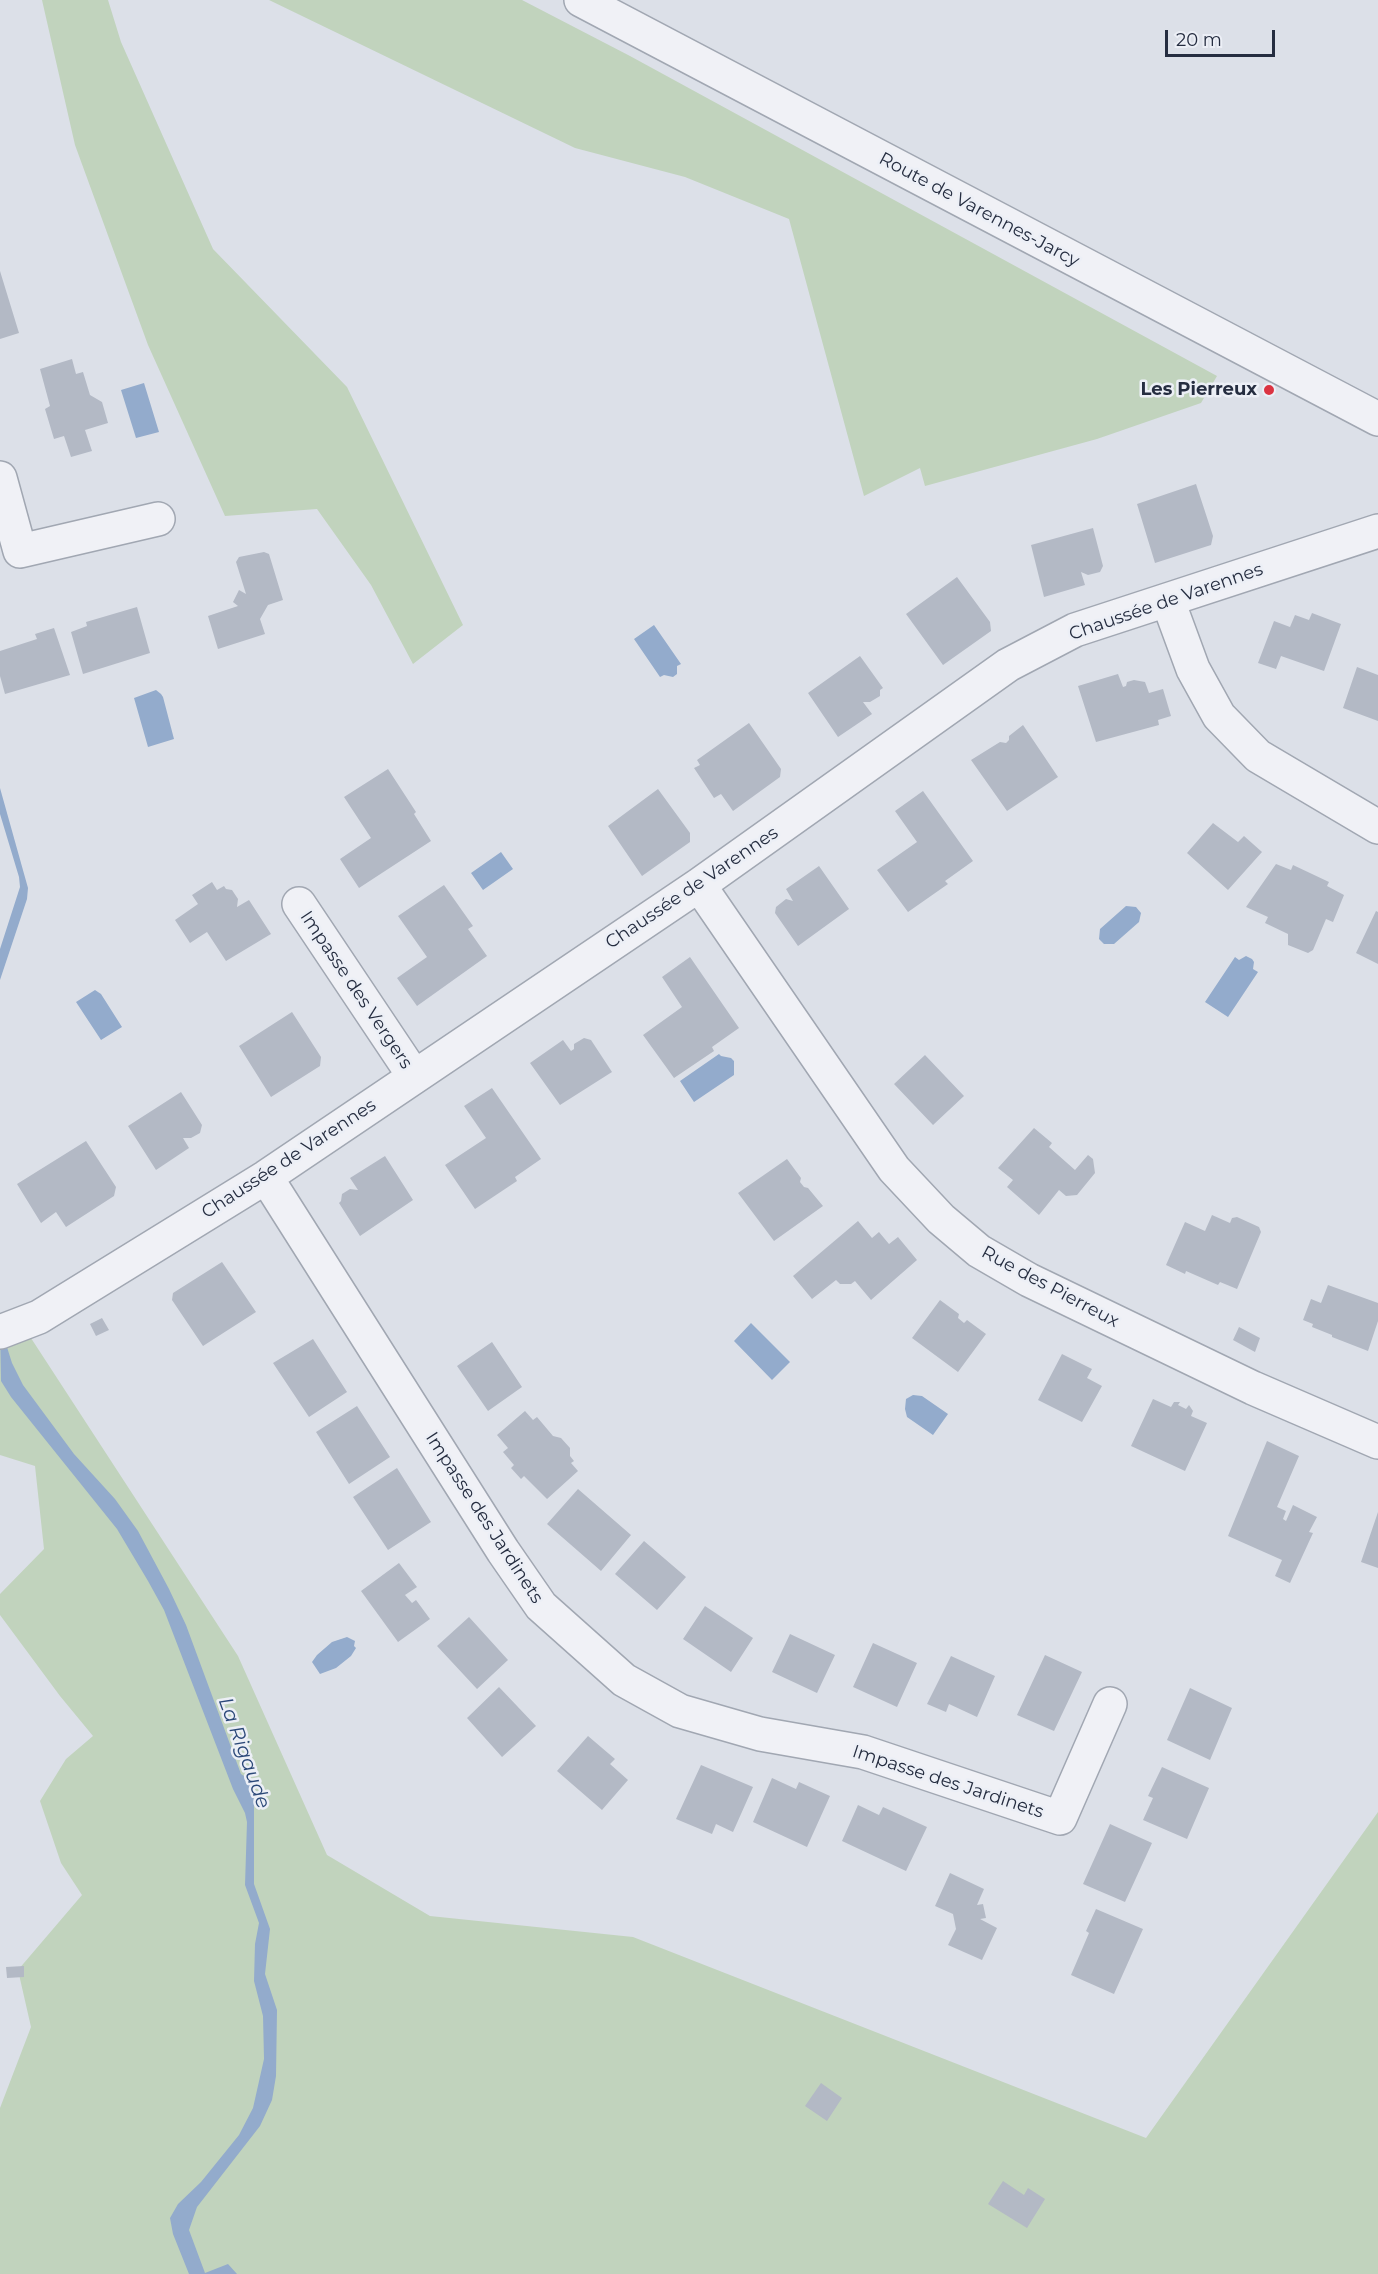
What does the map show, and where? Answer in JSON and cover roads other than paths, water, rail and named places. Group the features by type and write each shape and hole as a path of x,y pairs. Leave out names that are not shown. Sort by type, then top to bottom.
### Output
{"street":[{"name":"Route de Varennes-Jarcy","path":"581,0 1378,419"},
{"path":"0,478 20,551 158,519"},
{"name":"Chaussée de Varennes","path":"2,1332 39,1317 266,1177 699,885 1008,665 1075,630 1378,531"},
{"path":"1168,601 1193,669 1219,716 1258,756 1378,826"},
{"name":"Rue des Pierreux","path":"699,885 894,1169 941,1219 979,1251 1029,1280 1242,1383 1378,1443"},
{"name":"Impasse des Vergers","path":"299,904 414,1076"},
{"name":"Impasse des Jardinets","path":"266,1177 503,1551 541,1606 624,1680 681,1711 760,1734 863,1752 1060,1818 1110,1704"}],"water":[{"path":"144,383 159,432 136,438 121,390"},
{"path":"654,625 681,664 677,666 677,674 673,677 664,675 660,677 634,639"},
{"path":"156,690 163,697 174,739 148,747 134,698"},
{"path":"0,788 28,888 27,899 0,980 0,949 20,887 0,814"},
{"path":"501,852 513,869 483,890 471,873"},
{"path":"1126,906 1136,907 1141,913 1139,922 1114,944 1104,944 1099,939 1100,929"},
{"path":"1246,956 1252,959 1253,969 1258,972 1228,1017 1205,1002 1235,957 1239,960"},
{"path":"95,990 101,994 122,1027 101,1040 76,1002"},
{"path":"719,1054 734,1061 734,1075 694,1102 680,1081"},
{"path":"751,1323 790,1362 772,1380 734,1341"},
{"path":"0,1325 12,1363 23,1385 74,1454 115,1499 138,1531 186,1625 241,1774 254,1783 254,1884 270,1929 265,1974 277,2010 276,2076 272,2100 260,2126 197,2207 189,2230 205,2273 228,2264 237,2274 189,2274 173,2234 170,2218 178,2204 201,2182 239,2135 253,2108 264,2059 263,2016 254,1981 255,1944 259,1923 245,1885 247,1822 245,1813 233,1789 164,1610 148,1581 117,1529 11,1397 1,1381"},
{"path":"913,1395 922,1396 948,1414 933,1435 907,1417 906,1399"},
{"path":"347,1637 355,1641 356,1648 351,1656 336,1668 320,1674 312,1662 317,1655 332,1642"}],"place":[{"name":"Les Pierreux","path":"1269,390"}],"water label":[{"name":"La Rigaude","path":"244,1753"}]}
